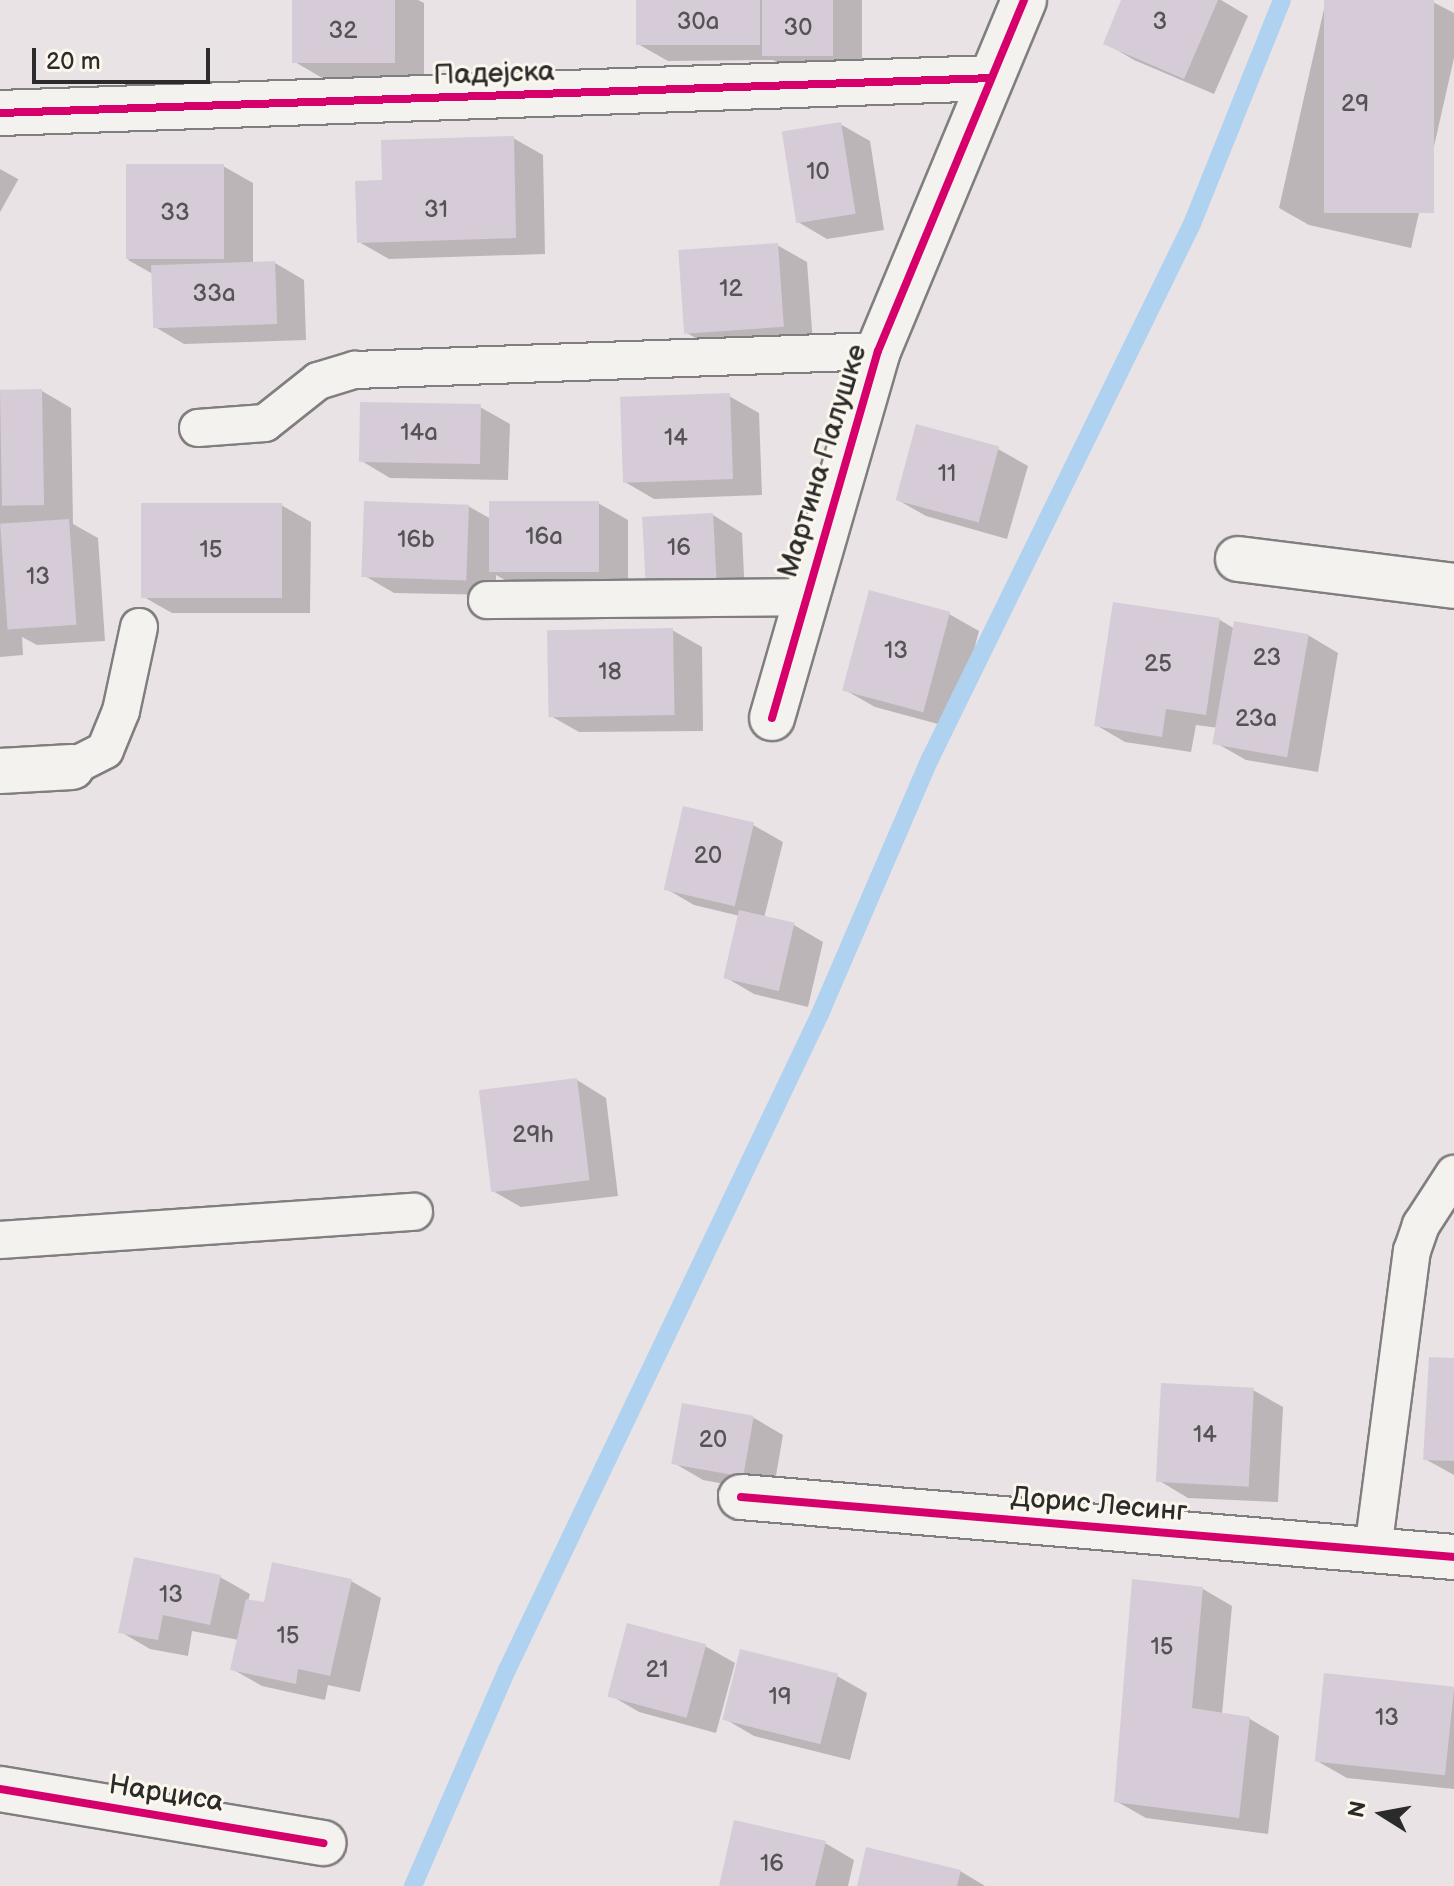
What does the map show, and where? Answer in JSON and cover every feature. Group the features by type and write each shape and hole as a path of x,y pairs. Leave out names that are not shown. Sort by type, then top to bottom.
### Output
{"street":[{"name":"Мартина Палушке","path":"772,718 878,351 1024,0"},
{"name":"Падејска","path":"0,113 990,78"},
{"path":"1238,559 1454,586"},
{"path":"0,771 72,767"},
{"name":"Дорис Лесинг","path":"741,1497 1454,1557"},
{"name":"Нарциса","path":"0,1789 324,1843"}],"lane":[{"path":"198,428 265,423 318,381 355,370 878,351"},
{"path":"487,600 805,597"},
{"path":"72,767 105,750 121,711 139,627"},
{"path":"1373,1550 1412,1251 1421,1225 1454,1174"},
{"path":"0,1240 414,1212"}],"building":[{"path":"292,0 395,0 395,63 292,63"},
{"path":"636,0 760,0 760,45 636,45"},
{"path":"762,0 833,0 833,56 762,56"},
{"path":"1121,0 1218,0 1184,79 1103,44"},
{"path":"1324,0 1434,0 1434,213 1324,213"},
{"path":"841,122 856,214 796,223 782,131"},
{"path":"514,136 516,238 357,243 355,181 382,180 381,140"},
{"path":"126,164 224,164 224,259 126,259"},
{"path":"778,243 784,327 684,334 678,250"},
{"path":"275,261 277,324 153,328 151,265"},
{"path":"42,389 44,505 2,506 0,390"},
{"path":"730,393 733,479 623,483 620,397"},
{"path":"360,402 481,404 480,464 359,462"},
{"path":"916,424 999,446 979,523 896,500"},
{"path":"364,501 469,505 466,581 361,577"},
{"path":"489,501 599,501 599,572 489,572"},
{"path":"141,503 282,503 282,598 141,598"},
{"path":"713,513 717,580 646,584 642,517"},
{"path":"69,519 76,625 8,630 0,524"},
{"path":"869,590 950,612 923,712 842,690"},
{"path":"1113,602 1220,618 1206,715 1166,709 1162,737 1094,726"},
{"path":"1234,621 1309,634 1287,757 1212,744"},
{"path":"673,628 675,715 549,717 547,630"},
{"path":"683,806 754,822 735,906 664,890"},
{"path":"739,910 795,923 779,991 723,978"},
{"path":"577,1078 590,1180 491,1192 479,1090"},
{"path":"1429,1357 1454,1358 1454,1461 1423,1460"},
{"path":"1161,1383 1254,1388 1249,1487 1156,1482"},
{"path":"682,1403 754,1416 743,1477 671,1464"},
{"path":"134,1557 221,1575 210,1625 163,1615 158,1640 118,1633"},
{"path":"272,1562 352,1579 330,1676 298,1669 296,1684 230,1670 246,1599 264,1602"},
{"path":"1132,1579 1203,1587 1192,1708 1250,1717 1239,1818 1114,1802"},
{"path":"627,1623 706,1644 687,1718 607,1696"},
{"path":"740,1649 838,1673 820,1744 722,1720"},
{"path":"1324,1673 1454,1687 1445,1775 1315,1762"},
{"path":"734,1820 826,1841 815,1886 719,1886"},
{"path":"866,1847 961,1870 957,1886 857,1886"}],"waterway":[{"path":"413,1886 507,1670 820,1014 930,759 1192,224 1282,0"}],"cycle path":[{"path":"772,718 878,351 1024,0"},
{"path":"0,113 990,78"},
{"path":"741,1497 1454,1557"},
{"path":"0,1789 324,1843"}]}
